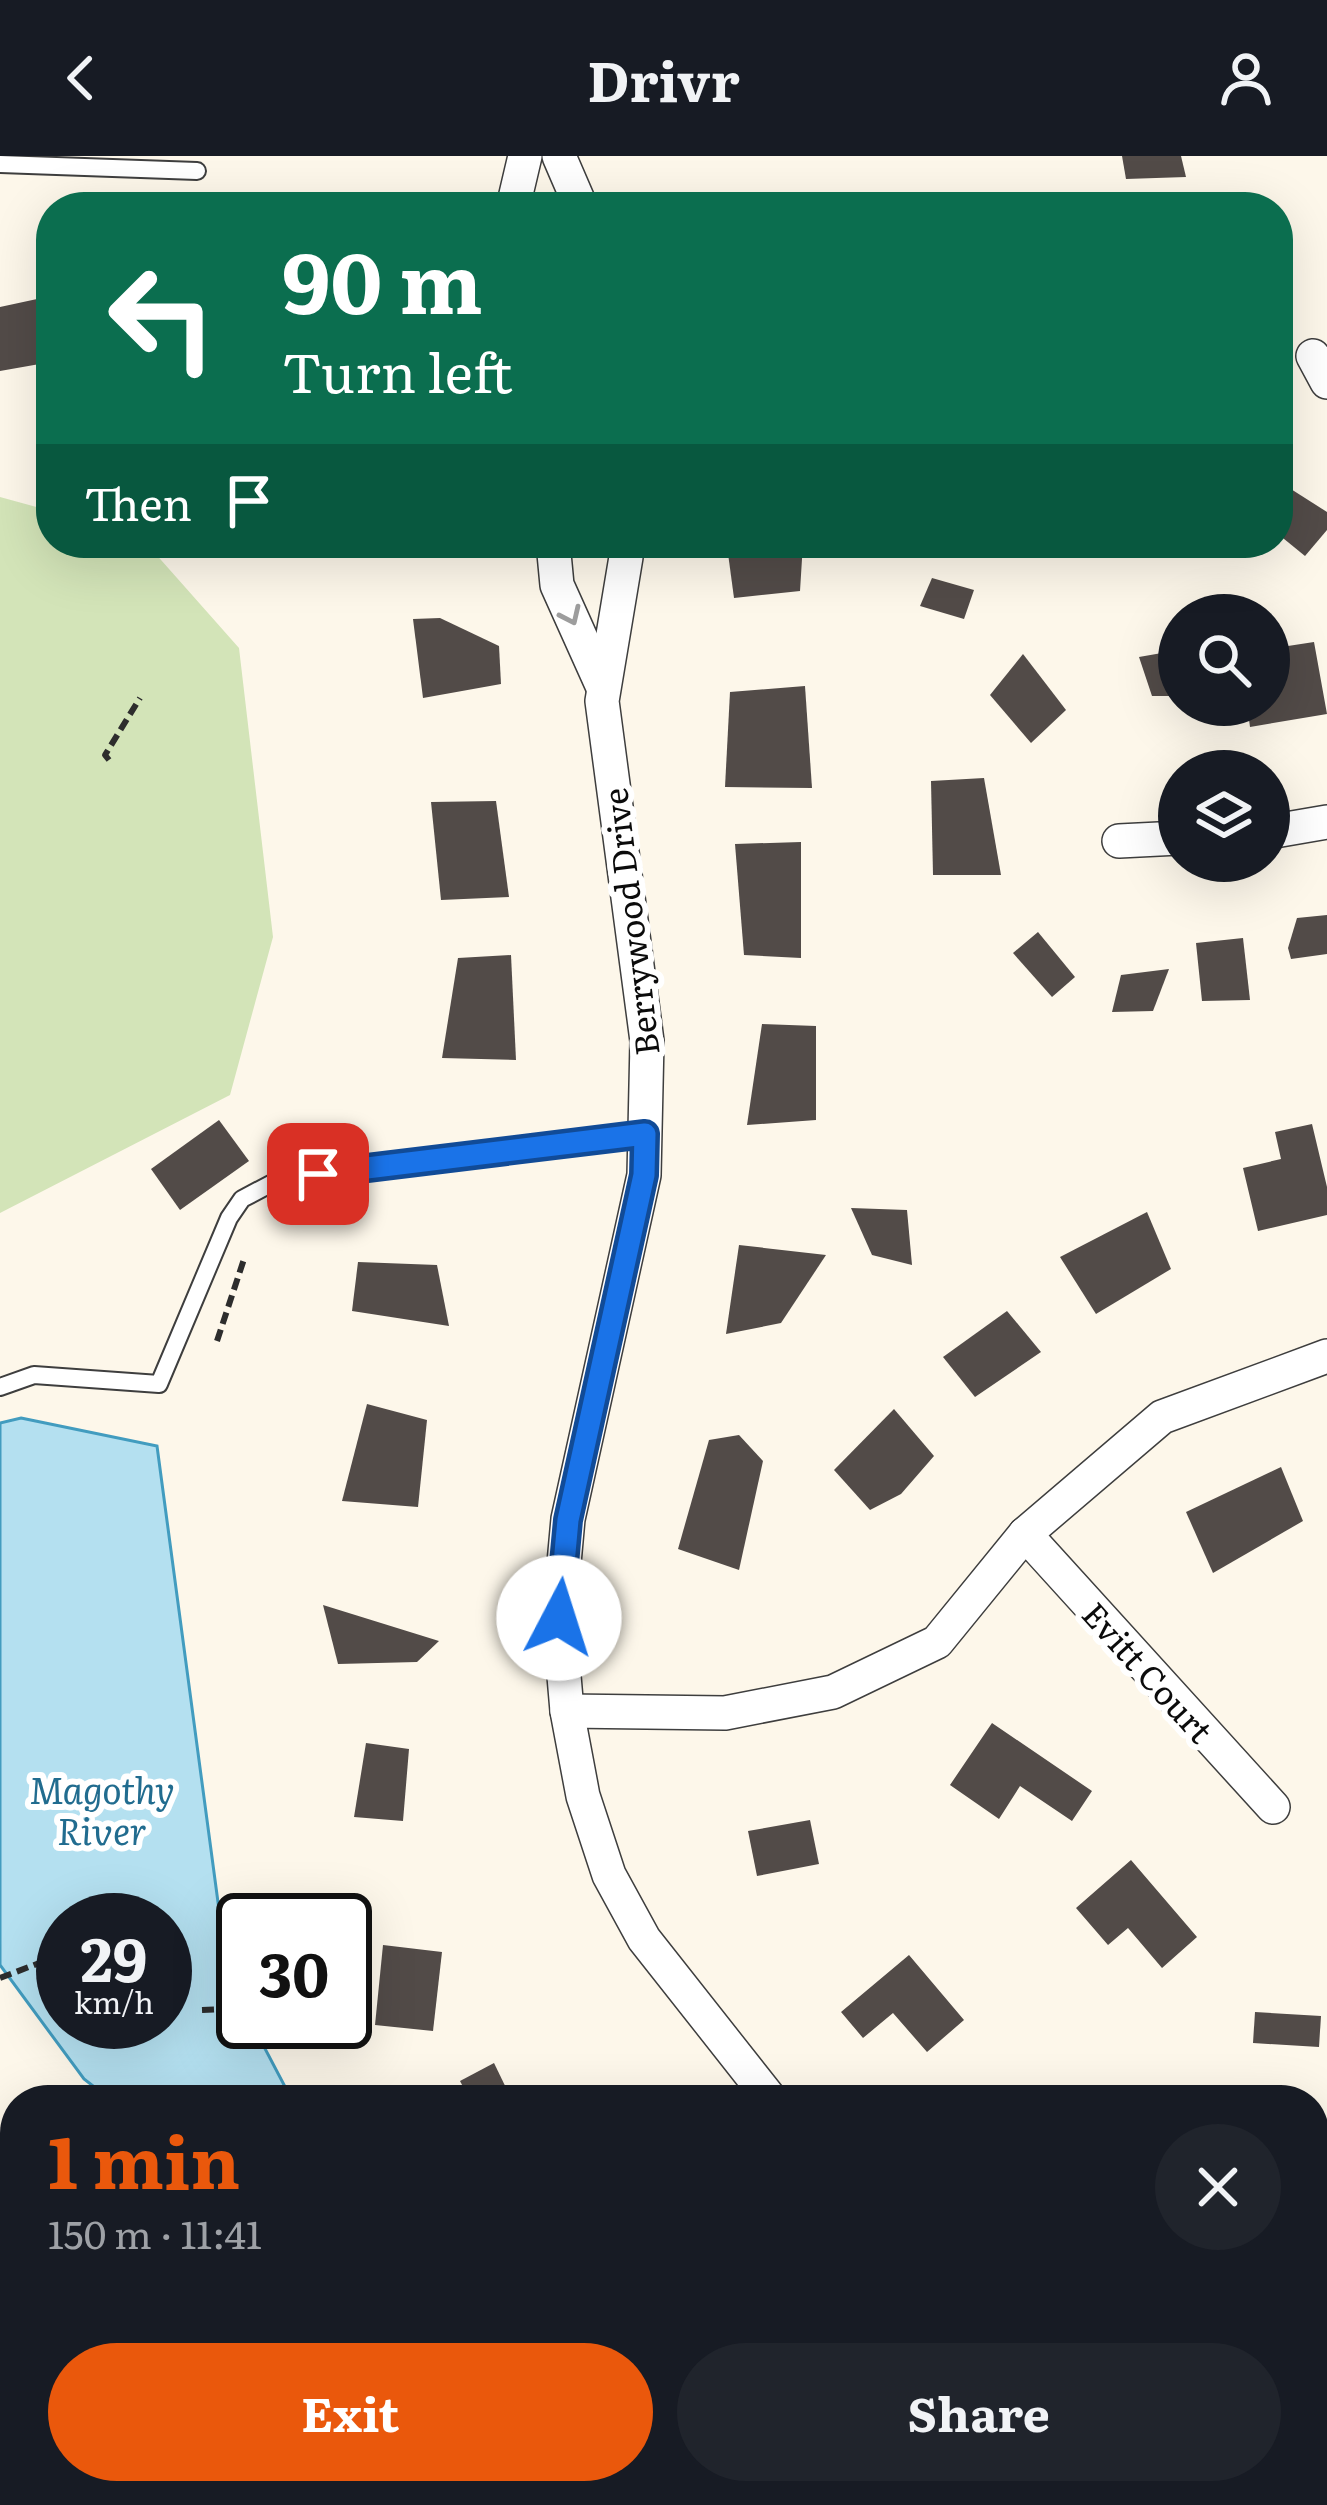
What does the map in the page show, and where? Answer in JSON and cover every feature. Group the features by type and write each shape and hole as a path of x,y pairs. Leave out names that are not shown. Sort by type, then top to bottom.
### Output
{"street":[{"path":"517,192 525,156"},
{"path":"559,156 575,192"},
{"name":"Berrywood Drive","path":"554,558 557,585 602,685 645,1021 644,1175 568,1520 559,1618 567,1711 583,1796 609,1875 644,1940 759,2085"},
{"name":"Berrywood Drive","path":"602,685 626,558"},
{"path":"1290,828 1327,822"},
{"path":"1119,842 1158,839"},
{"path":"567,1711 725,1713 833,1692 937,1642 1025,1534 1162,1417 1327,1356"},
{"name":"Evitt Court","path":"1025,1534 1273,1807"}],"lane":[{"path":"0,164 196,172"},
{"path":"0,1387 34,1375 159,1384 229,1218 242,1199 280,1178 645,1134"}],"path":[{"path":"109,760 105,755 140,698"},
{"path":"217,1341 247,1251"},
{"path":"0,1978 36,1964"},
{"path":"202,2010 216,2009"}],"green space":[{"path":"0,497 36,507 36,558 159,558 239,648 273,937 230,1095 0,1213"}],"water":[{"name":"Magothy River","path":"21,1418 157,1446 217,1893 216,2049 265,2049 284,2085 92,2085 62,2049 192,2049 192,1893 36,1893 36,2014 0,1965 0,1423"}],"building":[{"path":"1122,156 1181,156 1186,177 1126,179"},
{"path":"36,299 36,365 0,371 0,307"},
{"path":"1293,490 1327,512 1327,530 1305,556 1293,546"},
{"path":"729,558 802,558 800,591 734,598"},
{"path":"932,578 974,590 964,619 920,606"},
{"path":"440,618 499,646 501,684 423,698 413,619"},
{"path":"1314,642 1327,714 1290,720 1290,646"},
{"path":"1023,654 1066,710 1031,743 990,695"},
{"path":"1158,654 1158,696 1152,696 1139,657"},
{"path":"805,686 812,788 725,787 730,692"},
{"path":"984,778 1001,875 933,875 931,781"},
{"path":"496,801 509,897 441,900 431,802"},
{"path":"801,842 801,958 744,955 735,844"},
{"path":"1327,915 1327,954 1291,959 1288,948 1297,918"},
{"path":"1038,932 1075,977 1052,997 1013,953"},
{"path":"1243,938 1250,1000 1202,1001 1196,943"},
{"path":"511,955 516,1060 442,1058 458,958"},
{"path":"1169,969 1153,1011 1112,1012 1121,975"},
{"path":"762,1024 816,1026 816,1120 747,1125"},
{"path":"219,1120 249,1161 180,1210 151,1169"},
{"path":"1312,1124 1327,1187 1327,1215 1258,1231 1243,1168 1281,1159 1275,1132"},
{"path":"851,1208 907,1210 912,1265 872,1255"},
{"path":"1147,1212 1171,1269 1096,1314 1060,1257"},
{"path":"739,1245 826,1255 781,1323 726,1334"},
{"path":"358,1262 437,1265 449,1326 352,1311"},
{"path":"1007,1311 1041,1352 975,1397 943,1357"},
{"path":"367,1404 427,1420 418,1507 342,1501"},
{"path":"894,1409 934,1456 901,1494 870,1510 834,1470"},
{"path":"739,1435 763,1461 739,1570 678,1549 709,1440"},
{"path":"1281,1467 1303,1521 1213,1573 1186,1512"},
{"path":"323,1605 439,1641 417,1662 338,1664"},
{"path":"992,1723 1092,1791 1072,1821 1020,1786 999,1819 950,1785"},
{"path":"366,1743 409,1749 403,1821 354,1817"},
{"path":"810,1820 819,1864 757,1876 748,1831"},
{"path":"1131,1860 1197,1937 1162,1968 1128,1928 1108,1945 1076,1908"},
{"path":"383,1945 442,1952 433,2031 375,2025"},
{"path":"909,1955 964,2020 927,2052 893,2013 863,2038 841,2012"},
{"path":"1255,2012 1321,2016 1319,2047 1253,2043"},
{"path":"494,2063 505,2085 462,2085 460,2081"}],"route":[{"path":"318,1174 645,1134 644,1175 568,1520 559,1618"}]}
